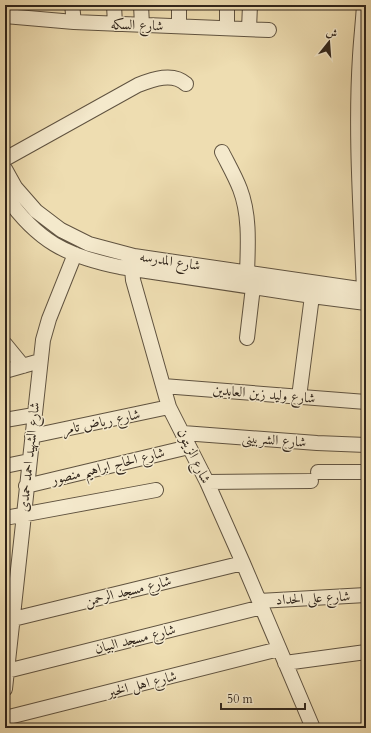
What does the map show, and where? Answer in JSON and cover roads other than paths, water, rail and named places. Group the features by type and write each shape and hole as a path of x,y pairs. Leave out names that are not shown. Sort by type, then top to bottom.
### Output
{"street":[{"path":"72,5 74,22"},
{"path":"114,5 115,24"},
{"path":"141,5 142,25"},
{"path":"179,5 179,26"},
{"path":"227,5 227,28"},
{"path":"249,29 250,5"},
{"path":"364,5 360,57 359,108 360,187 365,294"},
{"name":"شارع السكه","path":"5,16 74,22 269,30"},
{"path":"5,159 138,85 152,80 168,77 182,80 186,84"},
{"path":"222,152 240,189 244,204 248,235 247,273"},
{"name":"شارع المدرسه","path":"5,169 25,200 48,221 61,230 89,244 133,262 253,287 312,296 365,294"},
{"name":"شارع المدرسه","path":"8,205 40,235 51,243 97,262 133,262 247,273 365,294"},
{"name":"شارع الشهيد احمد حمدى","path":"5,689 12,566 23,514 43,340 49,319 75,254"},
{"name":"شارع الزيتون","path":"133,262 133,280 169,407 207,482 313,728"},
{"path":"247,338 253,287"},
{"path":"299,397 312,296"},
{"path":"5,344 23,366"},
{"path":"5,371 40,362"},
{"name":"شارع وليد زين العابدين","path":"163,386 366,402"},
{"name":"شارع رياض تامر","path":"32,436 169,407"},
{"path":"5,420 34,415"},
{"name":"شارع الشربينى","path":"182,433 366,445"},
{"name":"شارع الحاج ابراهيم منصور","path":"26,486 189,446"},
{"path":"5,466 29,461"},
{"path":"207,482 366,472"},
{"path":"5,518 156,490"},
{"name":"شارع مسجد الرحمن","path":"9,620 243,563"},
{"name":"شارع على الحداد","path":"260,604 366,595"},
{"name":"شارع مسجد البيان","path":"7,671 260,604"},
{"name":"شارع اهل الخير","path":"5,718 279,649"},
{"path":"286,663 366,652"}]}
